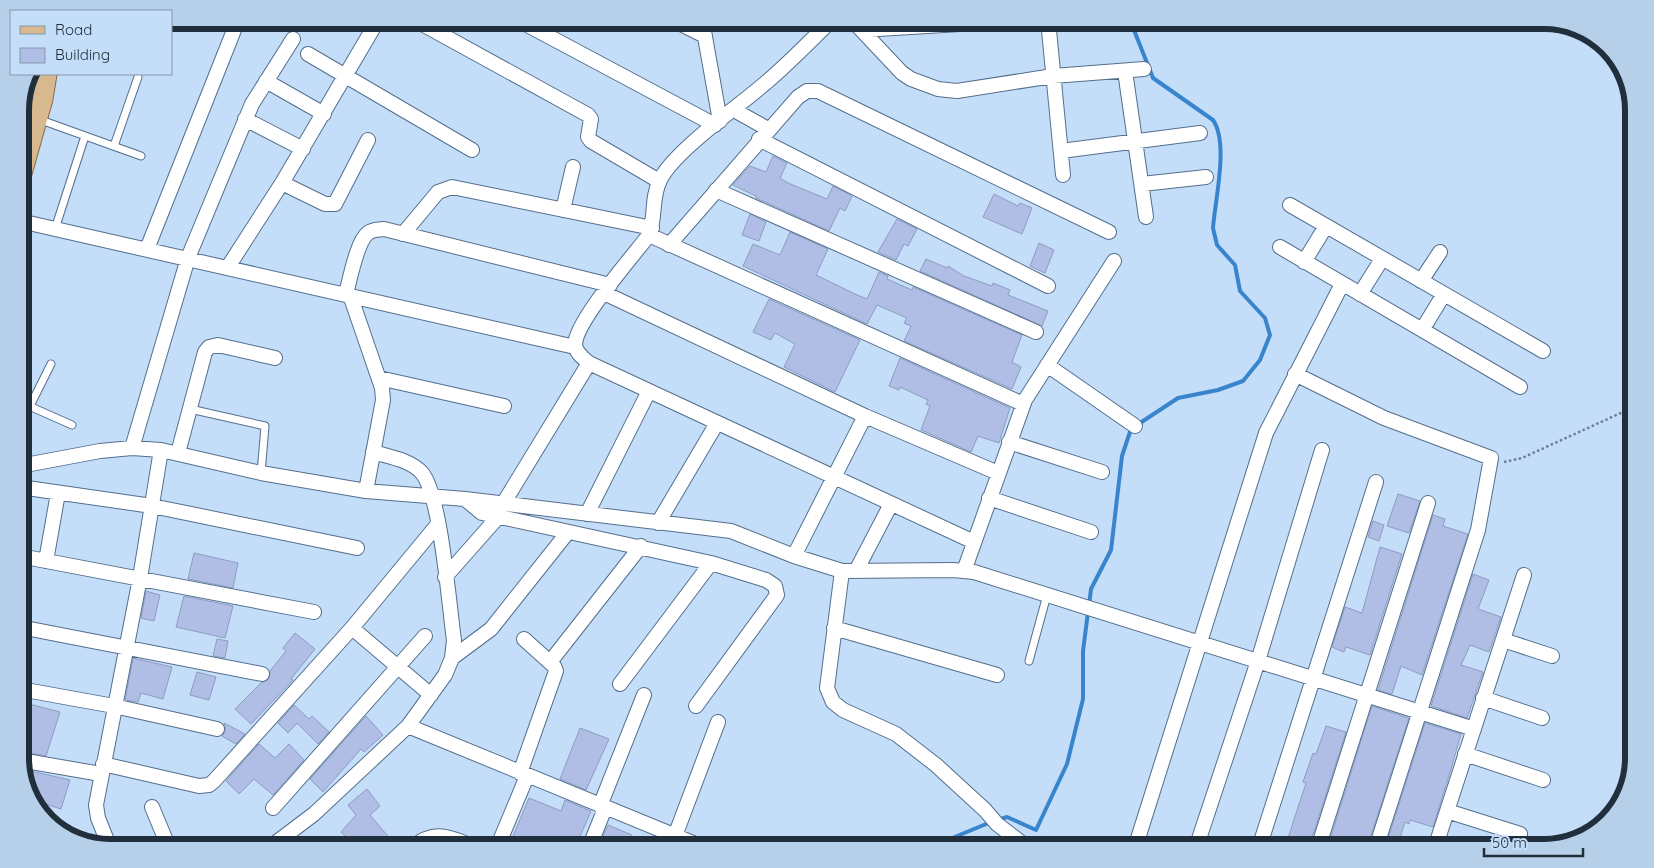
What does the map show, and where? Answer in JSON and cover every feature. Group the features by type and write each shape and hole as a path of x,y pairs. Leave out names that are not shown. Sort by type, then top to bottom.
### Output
{"main road":[{"path":"29,146 37,119 46,75"}],"street":[{"path":"147,249 234,29"},
{"path":"228,267 303,149 373,29"},
{"path":"431,29 588,115 591,119 588,137 591,141 659,181"},
{"path":"535,29 718,123"},
{"path":"691,29 705,36"},
{"path":"704,29 718,123"},
{"path":"822,29 677,160 659,181 654,192 650,232 607,289 578,332 575,347 579,355 589,363 974,542"},
{"path":"861,29 911,79 938,89 956,91 1053,76 1144,69"},
{"path":"1049,29 1063,175"},
{"path":"132,448 188,258 245,119 266,81 293,39"},
{"path":"308,54 472,150"},
{"path":"1125,70 1146,217"},
{"path":"266,81 324,114"},
{"path":"670,245 764,134 798,97 807,91 818,91 1109,232"},
{"path":"734,110 764,134 1048,286"},
{"path":"245,119 303,149"},
{"path":"1061,151 1200,133"},
{"path":"282,183 325,204 335,204 368,140"},
{"path":"563,210 573,167"},
{"path":"1142,184 1206,177"},
{"path":"403,234 438,192 445,188 563,210 650,232 670,245 1023,404"},
{"path":"716,190 1036,332"},
{"path":"1290,206 1543,351"},
{"path":"29,223 575,347"},
{"path":"1304,262 1326,226"},
{"path":"366,491 383,400 379,378 348,294 361,242 366,234 372,230 384,230 403,234 607,289 865,416 998,473"},
{"path":"1280,247 1520,387"},
{"path":"1421,281 1440,252"},
{"path":"1360,294 1382,259"},
{"path":"964,571 1023,404 1114,262"},
{"path":"1138,839 1266,433 1342,284"},
{"path":"1422,330 1444,294"},
{"path":"178,454 205,352 209,347 218,345 276,358"},
{"path":"445,577 501,510 589,363"},
{"path":"1047,365 1135,426"},
{"path":"1295,374 1384,418 1491,458 1478,530 1379,839"},
{"path":"379,378 504,406"},
{"path":"587,514 649,391"},
{"path":"794,556 865,416"},
{"path":"658,523 717,423"},
{"path":"1009,442 1102,472"},
{"path":"29,464 100,451 132,448 161,450 260,473 366,491 465,500 568,532 641,546 711,563 766,580 778,590 777,595 696,706"},
{"path":"106,839 96,812 102,769 140,578 161,450"},
{"path":"1199,839 1258,661 1322,450"},
{"path":"284,839 314,814 408,726 445,675 452,658 454,640 438,524 432,498 423,474 411,465 373,452"},
{"path":"1262,839 1376,482"},
{"path":"29,488 152,506 357,548"},
{"path":"46,561 58,492"},
{"path":"989,498 1091,532"},
{"path":"1321,839 1365,695 1428,503"},
{"path":"856,571 891,504"},
{"path":"501,510 587,514 731,532 794,556 842,571 974,572 1110,613 1474,729"},
{"path":"29,761 102,769 199,786 209,785 352,628 438,524"},
{"path":"452,658 491,629 568,532"},
{"path":"550,662 641,546"},
{"path":"29,558 314,612"},
{"path":"620,684 711,563"},
{"path":"842,571 827,688 833,702 843,710 896,734 936,765 985,810 997,824 1016,839"},
{"path":"1438,839 1524,575"},
{"path":"352,628 431,695"},
{"path":"834,628 997,675"},
{"path":"29,629 262,674"},
{"path":"273,808 425,636"},
{"path":"500,839 555,679 556,671 550,662 524,639"},
{"path":"1502,640 1552,656"},
{"path":"29,691 114,706 217,729"},
{"path":"592,839 644,695"},
{"path":"1483,698 1542,718"},
{"path":"681,839 718,722"},
{"path":"408,726 675,839"},
{"path":"1465,754 1543,780"},
{"path":"152,807 165,839"},
{"path":"1446,811 1520,834"},
{"path":"424,839 435,835 448,839"}],"lane":[{"path":"114,146 138,77"},
{"path":"37,119 141,156"},
{"path":"55,229 85,136"},
{"path":"51,364 30,406 72,425"},
{"path":"190,409 265,426 260,473"},
{"path":"1029,661 1048,595"}],"path":[{"path":"1491,458 1510,462 1522,458 1625,411"}],"building":[{"path":"773,156 787,163 780,178 788,183 827,199 833,186 852,196 845,211 840,208 829,231 756,198 756,196 733,185 750,166 766,172"},
{"path":"994,194 1018,206 1020,203 1032,208 1022,234 983,217"},
{"path":"750,214 766,222 759,241 742,235"},
{"path":"897,219 917,229 908,246 904,244 896,260 878,252"},
{"path":"790,232 828,249 816,275 855,294 867,299 879,272 888,276 887,279 912,290 913,287 1022,335 1012,362 1021,367 1012,389 904,341 911,326 904,323 907,318 877,305 867,324 743,266 753,244 780,255"},
{"path":"1039,243 1054,250 1045,273 1030,266"},
{"path":"926,259 947,268 948,266 964,276 992,286 993,283 1010,290 1008,295 1048,311 1042,326 920,271"},
{"path":"769,299 860,340 835,392 784,367 795,344 775,333 771,340 753,332"},
{"path":"900,358 1010,408 999,443 978,436 971,452 921,430 930,406 926,404 928,400 900,387 899,390 889,386"},
{"path":"1398,494 1420,501 1409,533 1387,526"},
{"path":"1433,515 1445,519 1443,526 1468,534 1422,675 1401,666 1392,694 1378,690"},
{"path":"1373,521 1384,525 1379,541 1368,537"},
{"path":"1380,547 1402,554 1370,655 1346,647 1344,652 1332,647 1345,607 1362,613"},
{"path":"194,553 238,563 233,588 188,579"},
{"path":"1473,574 1489,580 1478,609 1501,617 1489,652 1470,645 1461,665 1483,672 1467,718 1431,706"},
{"path":"146,591 160,595 154,621 141,618"},
{"path":"184,596 233,606 225,638 176,627"},
{"path":"295,633 315,649 291,679 293,680 251,724 235,709 261,683 269,679 270,671 286,651 283,648"},
{"path":"217,639 228,641 225,658 213,656"},
{"path":"133,658 172,667 163,699 141,693 138,702 125,700"},
{"path":"197,672 216,677 209,700 190,695"},
{"path":"29,704 60,712 46,756 29,753"},
{"path":"294,705 309,719 312,716 329,732 318,744 297,723 288,733 278,723"},
{"path":"1372,706 1409,718 1370,839 1340,839 1331,836"},
{"path":"366,716 383,735 364,752 361,749 323,792 310,779"},
{"path":"224,723 245,734 236,744 222,736 226,730"},
{"path":"1425,723 1461,734 1433,827 1410,820 1409,824 1405,822 1400,839 1388,839"},
{"path":"1326,726 1346,732 1311,839 1288,839 1306,783 1303,782 1313,753 1316,754"},
{"path":"580,728 609,739 586,790 560,779"},
{"path":"259,744 275,758 289,744 304,760 273,795 254,779 239,794 226,781"},
{"path":"30,771 70,780 61,809 42,803 33,784"},
{"path":"367,789 380,806 370,815 390,839 344,839 346,837 341,832 356,815 348,805"},
{"path":"529,798 561,811 565,800 591,811 579,839 512,839"},
{"path":"608,825 632,835 630,839 602,839"}],"waterway":[{"path":"1089,605 1091,589 1111,550 1122,456 1131,429 1178,398 1218,390 1243,381 1260,360 1270,335 1265,318 1240,291 1235,265 1217,245 1213,228 1221,157 1218,130 1213,120 1153,78 1134,29"},
{"path":"998,820 1007,817 1036,830 1067,764 1083,699 1083,651 1088,612"},
{"path":"950,839 991,822"}]}
